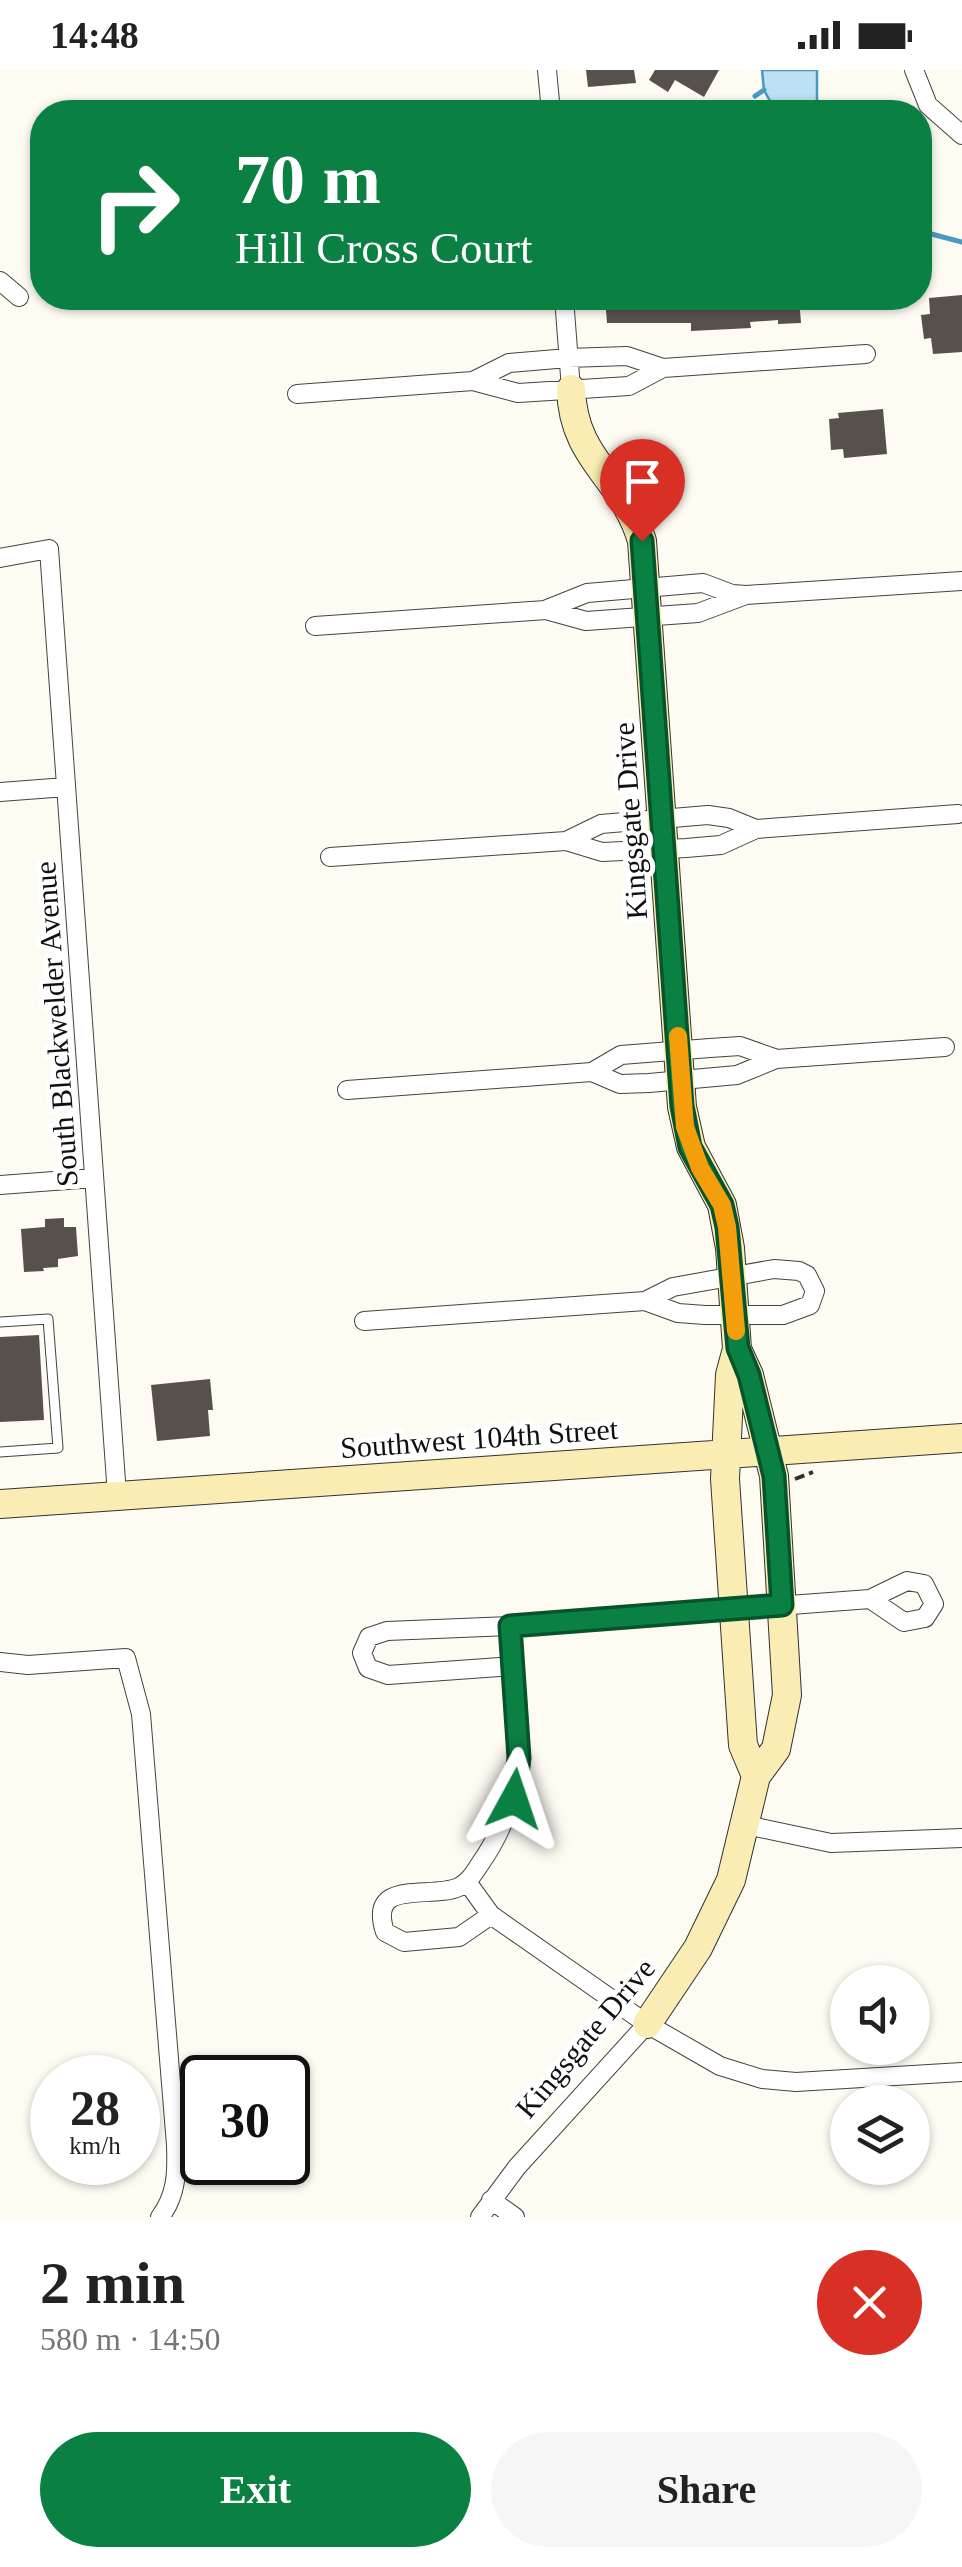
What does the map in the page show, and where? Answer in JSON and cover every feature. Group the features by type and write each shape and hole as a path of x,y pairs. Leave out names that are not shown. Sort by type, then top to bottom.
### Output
{"street":[{"path":"547,70 550,100"},
{"path":"914,70 925,100"},
{"path":"932,109 962,135"},
{"path":"0,281 19,297"},
{"name":"Kingsgate Drive","path":"480,2217 648,2024 709,1928 730,1880 756,1776 776,1749 787,1695 774,1476 749,1375 738,1348 730,1248 722,1205 690,1147 682,1106 646,588 638,527 620,491 584,446 575,423 565,310"},
{"path":"473,382 509,363 568,358 626,356 663,368 866,354"},
{"path":"297,394 473,382 518,393 636,384 663,368"},
{"name":"South Blackwelder Avenue","path":"0,558 49,549 117,1496"},
{"path":"315,626 546,610 587,593 703,583 732,594 746,594 962,581"},
{"path":"546,610 586,621 708,611 746,594"},
{"path":"0,792 66,788"},
{"path":"330,858 566,841 602,852 665,849 721,844 756,829 958,814"},
{"path":"566,841 601,824 662,819 720,816 756,829"},
{"path":"347,1090 592,1072 622,1055 679,1050 740,1046 776,1058"},
{"path":"592,1072 620,1084 680,1080 737,1075 776,1058 945,1047"},
{"path":"0,1184 94,1178"},
{"path":"364,1322 645,1301 673,1287 788,1269 806,1275 815,1292 810,1305 794,1313 678,1313 645,1301"},
{"name":"Kingsgate Drive","path":"738,1348 730,1376 726,1454 743,1745 756,1776"},
{"name":"Southwest 104th Street","path":"0,1504 962,1438"},
{"path":"514,1666 388,1675 372,1672 362,1653 364,1644 377,1632 419,1627 510,1626 870,1599"},
{"path":"491,1915 459,1937 404,1942 384,1932 380,1915 390,1898 408,1892 455,1889 467,1882 486,1856 514,1799 519,1758 510,1626"},
{"path":"0,1662 126,1658 141,1714 176,2145 176,2184 168,2208 160,2217"},
{"path":"746,1826 832,1843 962,1838"},
{"path":"467,1882 491,1915 648,2024 709,2060 762,2079 816,2082 962,2072"},
{"path":"491,2200 515,2217"}],"lane":[{"path":"0,1322 48,1319 58,1448 0,1452"}],"water":[{"path":"762,70 817,70 817,100 769,100"}],"building":[{"path":"586,70 634,70 636,83 588,87"},
{"path":"655,70 719,70 704,97 675,80 668,92 649,80"},
{"path":"962,295 962,352 933,354 931,338 924,339 921,315 930,314 932,298"},
{"path":"606,310 800,310 801,323 750,322 751,328 691,331 691,323 607,323"},
{"path":"883,409 887,454 844,458 843,449 831,450 829,419 839,418 838,413"},
{"path":"64,1218 64,1227 76,1227 78,1256 58,1259 58,1267 24,1272 21,1229 45,1227 45,1219"},
{"path":"39,1335 44,1420 0,1422 0,1337"},
{"path":"210,1379 210,1436 157,1441 151,1385"}],"waterway":[{"path":"755,96 764,90"},
{"path":"932,234 962,242"}],"slow traffic":[{"path":"678,1036 682,1106 690,1147 722,1205 727,1227 736,1331"}],"route":[{"path":"514,1799 519,1758 510,1626 782,1605 774,1476 749,1375 738,1348 727,1227 722,1205 690,1147 682,1106 642,541"}]}
